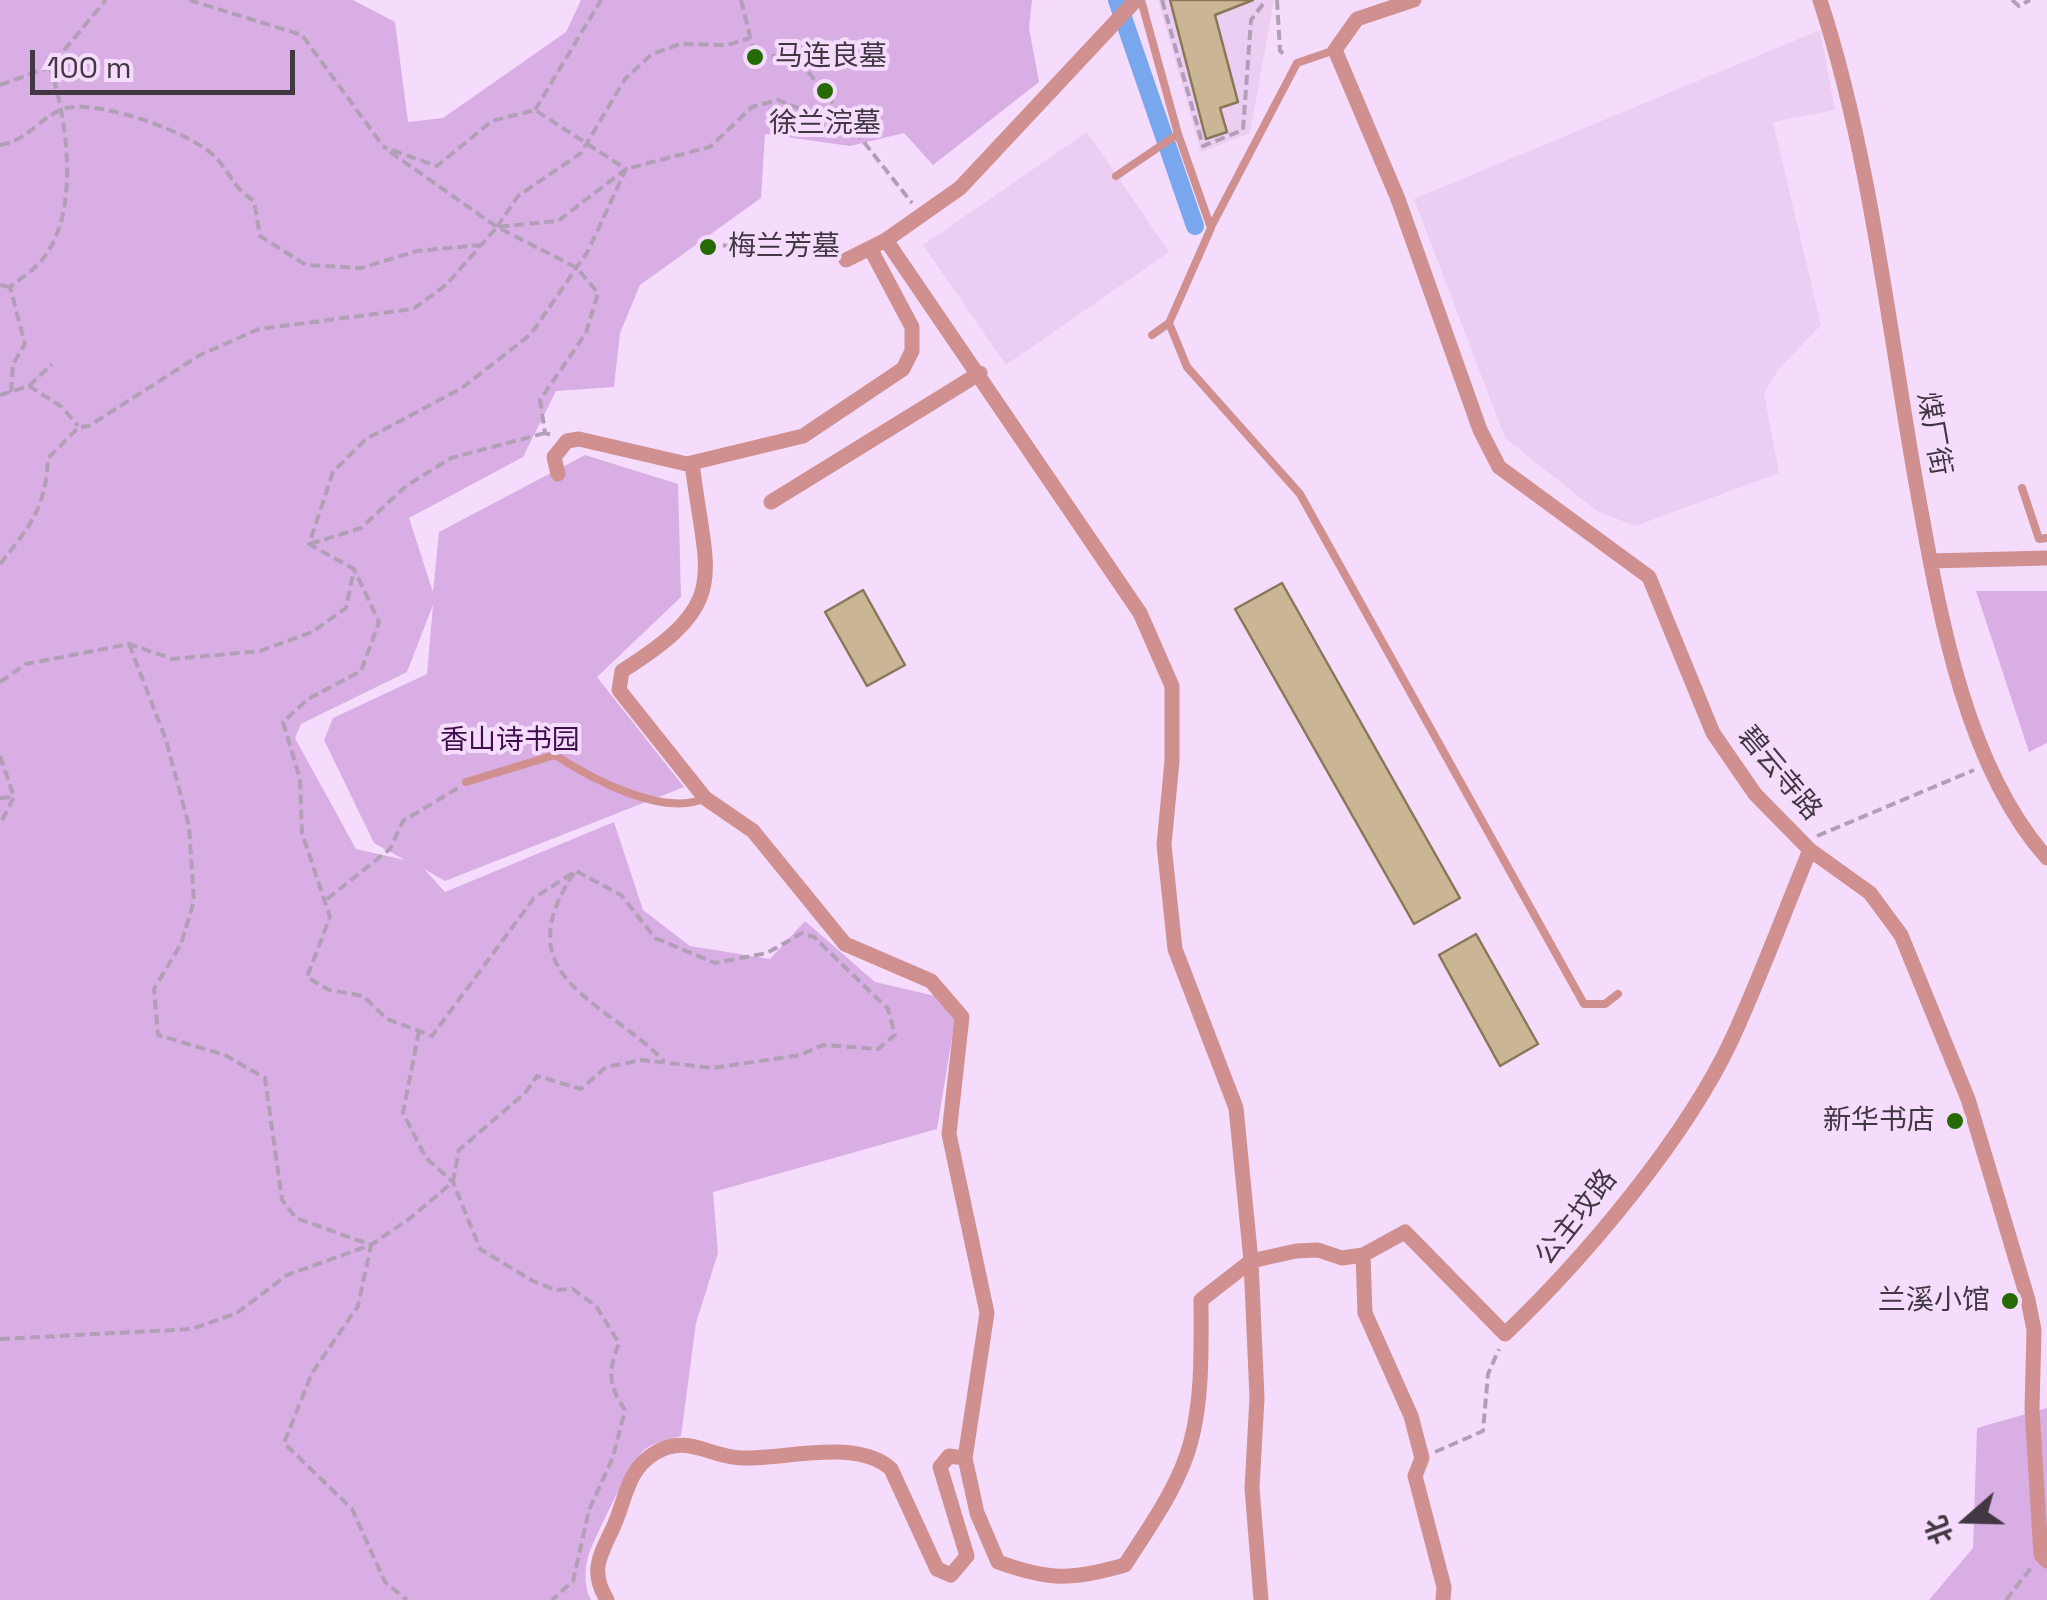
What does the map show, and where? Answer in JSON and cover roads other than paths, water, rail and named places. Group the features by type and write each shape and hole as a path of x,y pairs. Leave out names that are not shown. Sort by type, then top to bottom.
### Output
{"street":[{"path":"1334,50 1357,19 1414,0"},
{"name":"煤厂街","path":"1820,0 1855,139 1930,561 1952,654 1988,764 2019,826 2047,858"},
{"path":"846,260 886,240 960,188 1136,3"},
{"name":"碧云寺路","path":"1334,50 1398,199 1480,430 1499,467 1650,577 1713,733 1756,794 1807,846 1870,893 1901,934 1968,1099 2028,1300 2041,1327 2032,1408 2044,1558"},
{"path":"886,240 1140,613 1172,686 1172,761 1164,844 1175,949 1236,1108 1251,1260 1257,1398 1252,1503 1262,1600"},
{"path":"558,474 554,457 567,441 579,439 692,463 803,436 903,369 912,350 912,327 870,248"},
{"path":"771,502 980,373"},
{"path":"692,463 707,588 696,612 668,642 622,671 619,690 706,798 752,831 845,944 931,980 962,1017 949,1134 987,1313 964,1458 977,1513 998,1562 1040,1578 1076,1578 1125,1565 1157,1516 1191,1442 1200,1372 1201,1300 1251,1260 1318,1250 1342,1258 1363,1255 1365,1312 1412,1416 1422,1458 1415,1476 1444,1587 1442,1600"},
{"path":"1930,561 2047,558"},
{"name":"公主坟路","path":"1363,1255 1405,1232 1505,1334 1567,1276 1688,1114 1730,1042 1807,846"},
{"path":"607,1600 599,1586 596,1561 636,1466 660,1449 691,1443 738,1459 852,1454 880,1458 891,1470 936,1569 952,1576 967,1556 940,1466 949,1456 964,1458"}],"lane":[{"path":"1136,3 1211,228"},
{"path":"1152,335 1169,323 1211,228 1297,63 1334,50"},
{"path":"1116,176 1178,134"},
{"path":"1169,323 1186,367 1300,494 1584,1004 1606,1004 1618,994"},
{"path":"2022,488 2039,539 2047,538"},
{"path":"466,782 555,755 601,785 690,806 706,798"}],"waterway":[{"path":"1117,0 1195,226"}],"place":[{"name":"马连良墓","path":"755,57"},
{"name":"徐兰浣墓","path":"825,91"},
{"name":"梅兰芳墓","path":"708,247"},
{"name":"新华书店","path":"1955,1121"},
{"name":"兰溪小馆","path":"2010,1301"}],"park label":[{"name":"香山诗书园","path":"510,741"}]}
